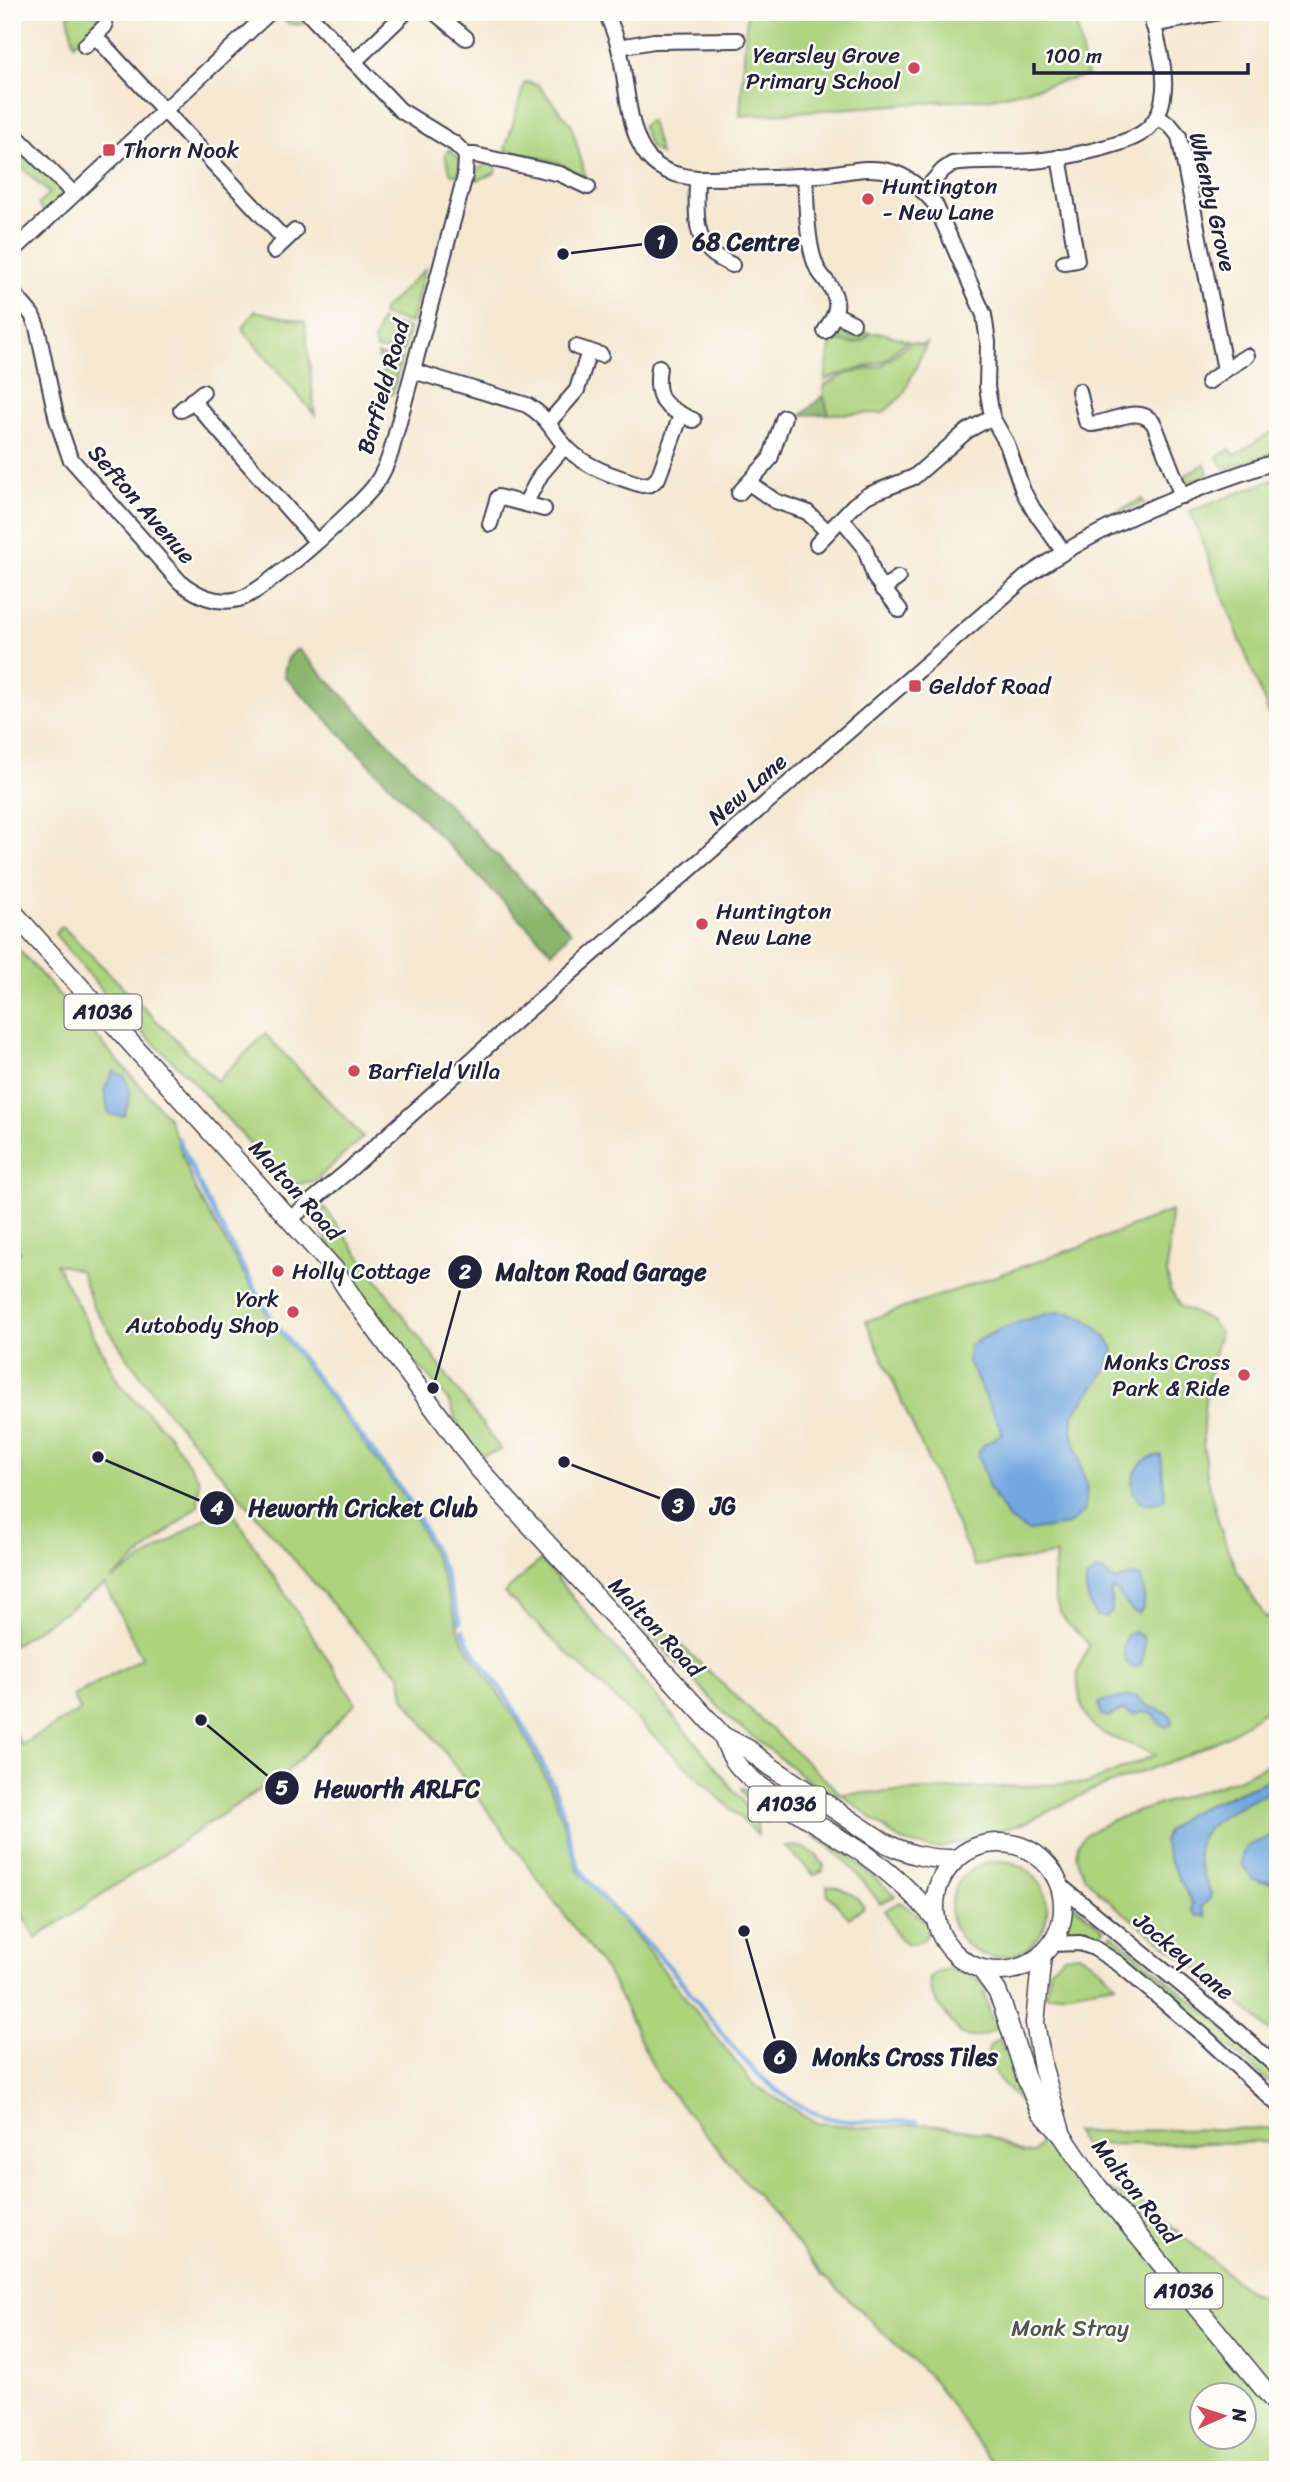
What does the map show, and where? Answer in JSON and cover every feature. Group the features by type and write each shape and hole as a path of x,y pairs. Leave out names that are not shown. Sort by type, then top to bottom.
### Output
{"main road":[{"name":"Malton Road","path":"12,911 334,1269 478,1468 723,1736 734,1760 745,1773 867,1856 910,1889 935,1918"},
{"name":"Malton Road","path":"723,1736 748,1749 885,1843 926,1859 957,1859"},
{"path":"991,1843 1009,1844 1027,1850 1043,1861 1058,1884 1062,1914 1058,1930 1047,1949 1029,1964 1014,1970 997,1972 981,1969 956,1955 940,1934 935,1918 935,1895 943,1874 957,1859 974,1848 991,1843"},
{"name":"Malton Road","path":"1047,1949 1035,2023 1043,2068 1062,2135"},
{"name":"Malton Road","path":"981,1969 997,1991 1040,2111 1062,2135 1093,2181 1278,2406"}],"street":[{"path":"12,252 270,12"},
{"path":"307,12 400,110 454,144 466,155 560,174 588,187"},
{"path":"354,62 407,12"},
{"path":"434,12 466,38"},
{"path":"606,12 619,47 635,130 647,156 657,166 680,177 697,178 805,176 863,168 879,169 895,172 924,191 935,204 985,315 988,342 987,387 992,417 1007,444 1032,509 1062,551"},
{"path":"1152,19 1220,12"},
{"name":"Whenby Grove","path":"1152,19 1164,78 1164,93 1157,117 1170,125 1179,136 1225,370"},
{"path":"95,36 285,241"},
{"path":"619,47 654,41 738,40"},
{"path":"924,191 952,164 1059,157 1133,138 1149,127 1157,117"},
{"path":"12,132 73,193"},
{"name":"Barfield Road","path":"227,601 249,596 261,589 365,496 380,476 391,452 413,371 465,176 466,155"},
{"path":"1059,157 1073,265"},
{"path":"805,176 813,253 818,268 834,293 836,304 835,314 825,331"},
{"path":"697,178 702,242 713,254 732,265"},
{"name":"Sefton Avenue","path":"12,291 32,315 37,327 57,420 71,458 180,582 201,596 227,601"},
{"path":"835,314 853,323"},
{"path":"549,422 578,390 589,351"},
{"path":"1208,382 1247,356"},
{"path":"413,371 513,399 541,413 565,446 587,464 642,485 651,484 658,478 687,417 670,408 658,393 659,367"},
{"path":"1079,391 1086,421 1091,424 1133,415 1143,414 1149,417 1182,496"},
{"path":"192,401 316,541"},
{"path":"784,417 770,459 744,488 807,512 828,533"},
{"path":"817,544 868,495 914,477 967,431 992,417"},
{"path":"525,504 541,474 565,446"},
{"name":"New Lane","path":"290,1219 1026,577 1062,551 1109,526 1278,461"},
{"path":"490,524 498,497 544,509"},
{"path":"842,519 864,546 875,578 900,610"},
{"path":"882,589 898,579"},
{"name":"Jockey Lane","path":"1058,1884 1227,2022 1278,2068"},
{"path":"1047,1949 1080,1943 1094,1948 1119,1964 1203,2035 1278,2105"}],"green space":[{"path":"73,12 88,12 102,18 74,44 68,16"},
{"path":"295,12 308,22 293,24 279,17 282,13"},
{"name":"Yearsley Grove Primary School","path":"747,12 1074,12 1087,76 992,98 740,116"},
{"path":"525,82 538,85 571,124 586,178 557,162 505,150"},
{"path":"651,121 660,154 650,147 642,127"},
{"path":"449,149 460,160 458,176 451,174 445,155"},
{"path":"27,151 62,190 59,200 46,213 38,205 49,193 12,158 12,153"},
{"path":"486,164 497,165 495,173 478,180 471,178 475,171"},
{"path":"425,269 411,323 382,315 383,310"},
{"path":"255,311 305,322 315,415 242,329"},
{"path":"380,321 409,329 403,352 376,349 374,342"},
{"path":"854,327 870,333 858,343 831,339 835,329"},
{"path":"870,333 883,333 908,341 881,362 825,380 831,339 858,343"},
{"path":"911,342 922,345 927,343 903,395 883,413 829,414 823,395 825,385 846,374 881,366"},
{"path":"378,355 401,358 392,394 388,394"},
{"path":"823,395 829,414 802,415"},
{"path":"1278,428 1278,452 1226,469 1217,457 1230,449 1235,455"},
{"path":"1205,464 1208,474 1192,482 1182,477"},
{"path":"1278,478 1278,737 1190,511"},
{"path":"1142,499 1144,503 1086,526"},
{"path":"298,649 571,932 552,952 284,676 287,660"},
{"path":"62,926 217,1081 265,1034 363,1137 316,1180 296,1185 282,1178 186,1074 118,1009 55,934"},
{"name":"Monk Stray","path":"12,942 168,1117 196,1191 270,1319 407,1501 439,1567 463,1642 520,1725 555,1798 578,1871 643,1944 753,2084 817,2123 870,2128 925,2124 986,2134 1023,2153 1034,2153 1041,2142 1029,2115 989,2066 986,2058 990,2046 1000,2039 1003,2050 1010,2049 1034,2111 1074,2177 1146,2205 1248,2291 1278,2304 1278,2470 1001,2470 979,2445 934,2381 823,2275 658,2077 611,1978 404,1697 401,1676 357,1633 169,1414 93,1306 80,1270 56,1264 120,1385 169,1435 199,1479 198,1506 111,1580 227,1504 356,1703 286,1772 36,1938 12,1898 12,1728 21,1745 80,1710 73,1696 142,1658 105,1585 12,1646 12,1263 20,1252 12,1242"},
{"path":"324,1207 501,1450 481,1456 459,1428 450,1403 401,1349 340,1269 321,1231"},
{"path":"1171,1211 1167,1272 1170,1290 1181,1307 1210,1320 1220,1333 1204,1408 1206,1466 1219,1523 1238,1572 1266,1618 1278,1610 1278,1701 1228,1736 1188,1755 1090,1791 1027,1822 942,1848 929,1848 901,1841 841,1794 1089,1783 1155,1755 1100,1731 1085,1713 1077,1674 1089,1645 1063,1617 1056,1601 1056,1555 975,1566 866,1321 1082,1246"},
{"path":"541,1560 707,1756 757,1820 758,1835 504,1593"},
{"path":"645,1612 841,1794 826,1794 731,1720 644,1628"},
{"path":"1278,1759 1278,1776 1186,1814 1187,1895 1193,1906 1204,1916 1201,1907 1211,1893 1198,1858 1204,1833 1226,1814 1278,1787 1278,1831 1256,1843 1260,1882 1278,1883 1278,2038 1231,1995 1112,1904 1084,1876 1076,1856 1078,1844 1085,1835 1112,1820 1240,1778"},
{"path":"743,1788 766,1806 766,1822 752,1808 741,1790"},
{"path":"812,1835 844,1852 895,1896 880,1904 849,1865"},
{"path":"785,1846 797,1846 813,1852 824,1866 822,1872 814,1875"},
{"path":"999,1861 1017,1865 1033,1875 1043,1891 1047,1909 1043,1927 1033,1943 1017,1953 999,1957 981,1953 965,1943 955,1927 951,1909 955,1891 965,1875 981,1865"},
{"path":"827,1886 848,1892 864,1907 849,1918 828,1895"},
{"path":"900,1902 930,1925 926,1936 918,1943 902,1941 885,1910"},
{"path":"1070,1902 1104,1929 1097,1939 1063,1936"},
{"path":"1112,1934 1238,2039 1278,2076 1278,2090 1156,1982 1104,1942"},
{"path":"1079,1954 1099,1967 1115,1984 1046,1996 1050,1968 1064,1956"},
{"path":"947,1969 970,1975 984,1986 988,1991 984,1995 996,2029 975,2037 961,2034 934,1998 930,1988 930,1980 935,1973"},
{"path":"1272,2128 1278,2133 1278,2142 1083,2145 1075,2132"}],"water":[{"path":"113,1071 124,1076 128,1086 129,1101 123,1116 109,1114 104,1090"},
{"path":"1060,1312 1070,1313 1091,1323 1114,1348 1109,1366 1073,1415 1072,1431 1087,1489 1084,1512 1069,1525 1028,1531 1010,1521 989,1488 978,1453 984,1445 1003,1433 968,1361 969,1346 1013,1324"},
{"path":"1161,1455 1165,1497 1162,1501 1149,1504 1140,1502 1132,1487 1135,1472 1145,1460"},
{"path":"1097,1571 1102,1571 1115,1581 1134,1575 1140,1577 1144,1596 1139,1614 1132,1611 1116,1590 1111,1591 1112,1611 1106,1617 1096,1616 1088,1598 1086,1579"},
{"path":"1133,1631 1143,1637 1144,1644 1141,1664 1134,1668 1126,1661 1123,1653 1127,1634"},
{"path":"1130,1696 1138,1697 1147,1705 1168,1714 1172,1717 1172,1723 1167,1727 1161,1725 1153,1714 1142,1712 1135,1715 1124,1709 1108,1717 1101,1715 1099,1703"},
{"path":"1278,1776 1278,1787 1226,1814 1204,1833 1199,1844 1198,1858 1211,1893 1201,1907 1205,1916 1196,1916 1163,1842 1167,1831 1186,1814"},
{"path":"1278,1831 1278,1883 1253,1880 1242,1865 1242,1855 1247,1846"}],"waterway":[{"path":"178,1138 206,1199 270,1316 408,1498 443,1568 460,1622"},
{"path":"463,1630 467,1641 512,1706 538,1754 556,1792 582,1872 603,1898 672,1970 736,2051 772,2087 817,2114 841,2120 917,2122"}],"place":[{"name":"Yearsley Grove Primary School","path":"914,68"},
{"name":"Thorn Nook","path":"109,150"},
{"name":"Huntington - New Lane","path":"868,199"},
{"name":"68 Centre","path":"563,254"},
{"name":"Geldof Road","path":"915,686"},
{"name":"Huntington New Lane","path":"702,924"},
{"name":"Barfield Villa","path":"354,1071"},
{"name":"Holly Cottage","path":"278,1271"},
{"name":"York Autobody Shop","path":"293,1312"},
{"name":"Monks Cross Park & Ride","path":"1244,1375"},
{"name":"Malton Road Garage","path":"433,1388"},
{"name":"Heworth Cricket Club","path":"98,1457"},
{"name":"JG","path":"564,1462"},
{"name":"Heworth ARLFC","path":"201,1720"},
{"name":"Monks Cross Tiles","path":"744,1931"}]}
